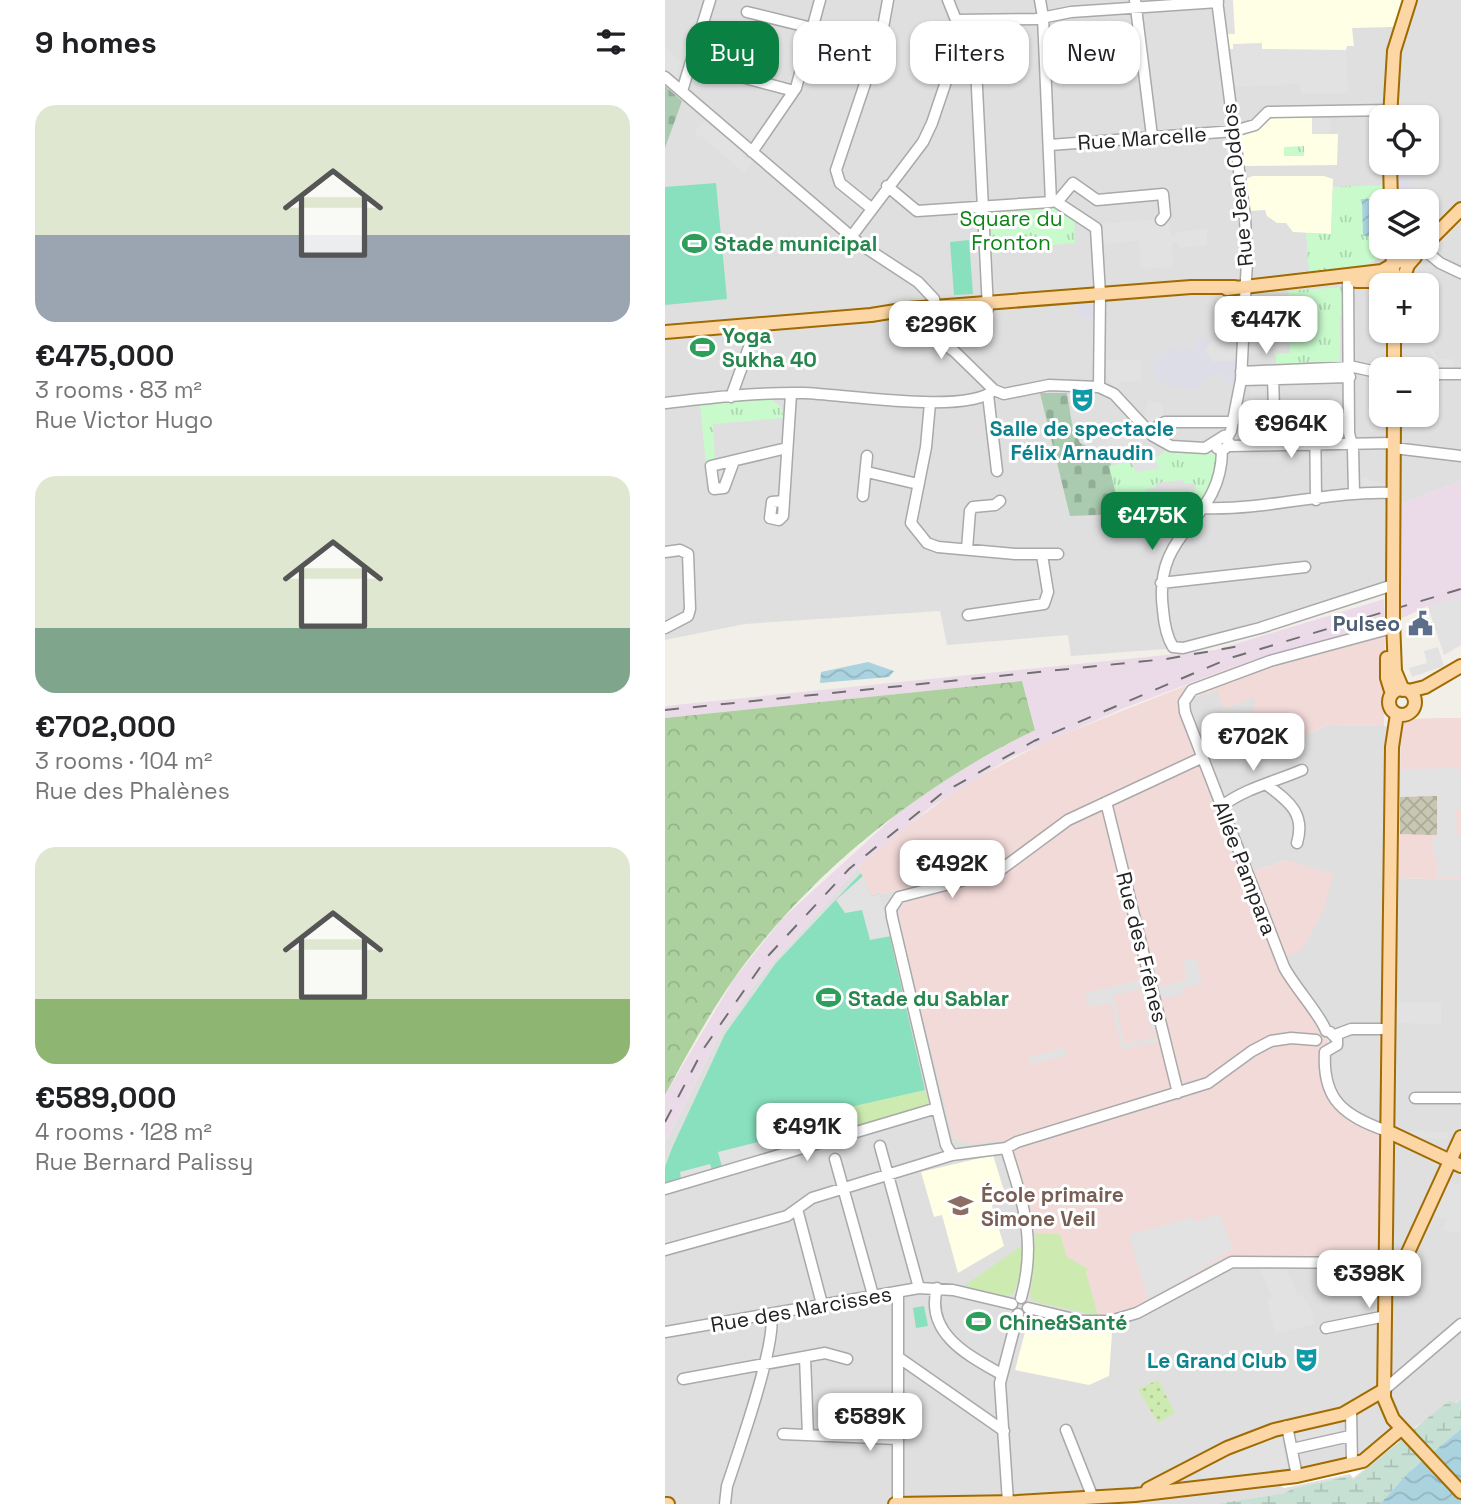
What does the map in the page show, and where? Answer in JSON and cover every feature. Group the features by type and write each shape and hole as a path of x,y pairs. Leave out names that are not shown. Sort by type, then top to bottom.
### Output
{"main road":[{"path":"1390,105 1394,51 1410,0"},
{"path":"1439,229 1461,209"},
{"path":"1393,259 1393,273"},
{"path":"665,332 1347,278 1393,267 1404,259"},
{"path":"1347,278 1369,280"},
{"path":"1394,427 1392,628 1395,671 1405,694 1409,713 1398,714"},
{"path":"1398,714 1390,705 1405,694 1461,668"},
{"path":"1398,714 1392,732 1384,1390 1388,1411 1403,1431 1461,1492"},
{"path":"1387,1131 1456,1163"},
{"path":"1387,1264 1398,1264 1405,1259 1456,1163 1461,1137"},
{"path":"1135,1495 1227,1448 1287,1426 1351,1410 1384,1390"},
{"path":"897,1504 1093,1498 1297,1476 1363,1461 1403,1431"}],"street":[{"path":"682,91 709,0"},
{"path":"814,21 820,0"},
{"path":"871,208 840,183 836,170 882,33 888,0"},
{"path":"948,0 956,20 1043,17 1135,4 1218,1"},
{"path":"1040,0 1054,200"},
{"name":"Rue Jean Oddos","path":"1161,583 1165,561 1172,546 1205,508 1220,475 1224,444 1233,422 1241,376 1240,287 1245,217 1218,1"},
{"path":"1135,4 1152,136"},
{"path":"747,12 793,23"},
{"path":"665,77 851,237 910,276 930,294 937,310"},
{"path":"768,84 794,91"},
{"path":"752,152 794,91 796,84"},
{"path":"851,237 887,186 923,142 944,84"},
{"path":"977,84 988,306"},
{"path":"1234,131 1255,125 1268,112 1369,113"},
{"name":"Rue Marcelle","path":"1050,145 1234,131"},
{"path":"887,186 917,211 1047,204 1073,183 1097,200 1163,194 1165,215 1161,220"},
{"path":"1054,200 1096,228 1100,297 1099,387"},
{"path":"1436,259 1461,274"},
{"path":"1347,278 1349,433 1353,444 1354,493"},
{"path":"923,311 925,325 934,337 955,352 991,393 997,471"},
{"path":"731,397 752,339 753,326"},
{"path":"1241,376 1369,373"},
{"path":"1439,374 1461,374"},
{"path":"1273,375 1275,446"},
{"path":"665,403 791,394 930,403 991,393 1013,395 1049,385 1099,387 1114,394 1149,432 1162,442 1180,449 1224,444 1353,444 1394,446 1461,456"},
{"path":"784,501 791,394"},
{"path":"930,403 911,513 917,534 927,543 938,547 1058,554"},
{"path":"1315,409 1316,500"},
{"path":"1149,432 1165,422 1233,422"},
{"path":"734,461 787,448"},
{"path":"863,495 867,456"},
{"path":"867,472 918,484"},
{"path":"1205,508 1316,500 1354,493 1394,493"},
{"path":"967,549 970,511 973,507 995,505 1000,501"},
{"path":"665,552 680,550 688,554 690,609 688,616 665,628"},
{"path":"968,615 1044,604 1048,592 1042,555"},
{"path":"1305,567 1161,583 1163,615 1170,643 1177,649 1183,648 1393,589"},
{"name":"Allée Pampara","path":"1330,1033 1297,990 1284,967 1185,712 1186,696 1192,690 1270,661 1392,628"},
{"path":"952,1155 946,1144 892,917 894,901 899,897 999,872 1055,828 1203,757"},
{"path":"1222,806 1243,791 1267,785 1302,769"},
{"path":"1267,785 1285,796 1297,814 1297,843"},
{"name":"Rue des Frênes","path":"1106,802 1178,1093"},
{"path":"665,1250 787,1216 812,1198 843,1188 952,1155 1006,1149 1017,1142 1208,1083 1261,1044 1291,1038 1316,1040 1330,1033 1351,1029 1388,1029"},
{"path":"1316,1040 1319,1049 1325,1052 1335,1049 1330,1033"},
{"path":"1325,1052 1328,1087 1344,1110 1364,1123 1387,1131"},
{"path":"1415,1098 1461,1098"},
{"path":"665,1189 937,1108"},
{"path":"880,1146 919,1288"},
{"path":"1006,1149 1029,1233 1028,1270 1013,1310 1018,1314"},
{"path":"835,1159 873,1295"},
{"path":"797,1209 823,1304"},
{"path":"1017,1301 1028,1308 1082,1321 1110,1321 1137,1313 1232,1262 1387,1264"},
{"name":"Rue des Narcisses","path":"665,1332 919,1288 937,1288 1017,1301"},
{"path":"937,1288 935,1314 947,1337 1001,1374"},
{"path":"897,1504 898,1292"},
{"path":"1008,1502 1001,1374 1018,1314 1028,1308"},
{"path":"725,1504 727,1486 748,1422 773,1327 771,1315"},
{"path":"1326,1328 1386,1316"},
{"path":"1384,1390 1461,1324"},
{"path":"683,1379 825,1353 847,1359"},
{"path":"805,1357 807,1435"},
{"path":"898,1357 1004,1431"},
{"path":"1351,1410 1352,1464"},
{"path":"1287,1426 1297,1476"},
{"path":"1066,1430 1093,1498"},
{"path":"783,1434 898,1439"},
{"path":"1292,1449 1350,1436"}],"shaded area":[{"path":"665,0 1461,0 1461,481 1401,504 1385,504 1386,583 1166,649 1071,656 1068,635 947,645 940,611 745,624 665,640"},
{"path":"1221,0 1403,0 1393,27 1352,28 1354,46 1347,46 1346,50 1293,51 1227,49"},
{"path":"1222,0 1233,0 1235,34 1227,34"},
{"path":"1262,43 1262,49 1346,50 1348,93 1301,94 1300,84 1231,87 1227,49 1233,49 1233,44"},
{"path":"665,48 682,64 678,66 678,80 665,68"},
{"path":"1312,113 1312,134 1338,134 1337,165 1244,166 1239,134 1266,115"},
{"path":"1312,113 1330,113 1330,134 1312,134"},
{"path":"705,121 742,152 742,157 752,161 745,173 702,137 696,136 696,129"},
{"path":"1395,175 1403,175 1413,189 1395,189"},
{"path":"1253,176 1324,176 1333,179 1331,234 1293,232 1286,223 1277,223 1267,216 1265,210 1249,211 1245,179"},
{"path":"1167,218 1172,236 1175,236 1175,232 1207,229 1207,245 1179,248 1178,242 1172,242 1173,267 1141,269 1139,241 1099,244 1097,224"},
{"path":"1100,300 1100,318 1078,317 1077,302"},
{"path":"1269,319 1270,353 1249,353 1249,320"},
{"path":"1211,338 1205,350 1212,361 1238,362 1233,391 1221,372 1203,381 1198,387 1184,389 1166,387 1153,376 1153,364 1160,353 1166,353 1169,346 1173,351 1196,349 1196,339"},
{"path":"1239,341 1238,361 1212,361 1205,350 1211,342"},
{"path":"1439,359 1453,359 1454,370 1439,371"},
{"path":"1104,360 1141,360 1141,381 1123,381 1116,388 1104,374"},
{"path":"1265,387 1265,409 1251,410 1250,388"},
{"path":"1148,401 1163,403 1163,417 1149,424 1144,419"},
{"path":"1126,419 1145,440 1125,463 1104,444"},
{"path":"1155,460 1160,468 1136,472 1132,464"},
{"path":"1354,477 1369,477 1370,481 1385,483 1385,493 1354,493"},
{"path":"1461,481 1461,645 1444,655 1428,606 1400,619 1401,504"},
{"path":"1461,597 1461,643 1444,655 1428,606"},
{"path":"1384,599 1385,626 1233,667 1124,708 1010,758 931,807 858,867 759,978 718,1037 665,1143 665,1095 734,979 782,919 898,813 953,774 1035,729 1022,681 665,718 665,706 1215,650"},
{"path":"1385,626 1384,726 1327,725 1266,753 1253,721 1255,697 1224,709 1217,690 1187,699 1254,871 1286,860 1334,874 1323,911 1302,950 1285,957 1308,999 1326,1018 1330,1073 1343,1100 1355,1112 1379,1123 1379,1256 1223,1257 1130,1309 1098,1316 1085,1272 1087,1269 1067,1257 1053,1236 1035,1233 1027,1196 1009,1140 970,1144 953,1138 897,915 903,903 903,889 871,896 858,867 891,838 965,784 1049,740 1233,667"},
{"path":"1438,647 1444,666 1412,677 1409,668 1427,663 1424,651"},
{"path":"1217,690 1256,697 1266,753 1327,725 1401,729 1398,878 1461,880 1461,1399 1416,1426 1402,1442 1353,1480 1349,1476 1294,1488 1285,1493 1216,1504 665,1504 665,1143 718,1037 759,978 858,867 871,896 903,889 903,903 1009,1139 1035,1232 1060,1234 1088,1269 1098,1316 1130,1309 1223,1257 1379,1256 1379,1123 1355,1112 1343,1100 1333,1082 1326,1018 1308,999 1285,957 1286,860 1254,871 1187,699"},
{"path":"1461,718 1461,880 1398,878 1401,729 1403,724 1414,719"},
{"path":"1457,768 1461,771 1461,809 1456,810 1457,833 1449,836 1461,836 1461,878 1438,878 1438,857 1433,857 1433,837 1444,836 1437,835 1438,795 1399,797 1400,769"},
{"path":"1437,796 1437,835 1400,834 1400,797"},
{"path":"863,876 871,896 880,894 891,936 870,940 862,910 845,913 836,900"},
{"path":"1196,958 1202,984 1184,988 1180,995 1160,999 1157,987 1187,980 1183,961"},
{"path":"1144,979 1157,1032 1151,1030 1141,989 1113,995 1125,1044 1158,1037 1159,1041 1122,1050 1111,1003 1089,1007 1085,993"},
{"path":"1397,1002 1441,1003 1441,1024 1397,1023"},
{"path":"1065,1048 1067,1055 1030,1064 1028,1057"},
{"path":"815,1128 818,1140 722,1167 718,1152"},
{"path":"1411,1131 1448,1132 1448,1139 1411,1138"},
{"name":"École primaire Simone Veil","path":"993,1155 1004,1191 989,1196 1004,1246 958,1273 942,1215 934,1217 921,1172"},
{"path":"710,1164 712,1170 681,1179 680,1172"},
{"path":"1446,1182 1461,1185 1461,1233 1443,1230 1446,1220 1432,1214"},
{"path":"1219,1214 1233,1248 1148,1300 1129,1235 1193,1217 1195,1222"},
{"path":"1259,1267 1286,1267 1298,1296 1302,1295 1311,1308 1315,1324 1275,1334 1267,1300 1272,1297"},
{"path":"1029,1317 1112,1333 1109,1376 1089,1385 1015,1370"},
{"path":"1338,1421 1339,1435 1295,1443 1292,1430"},
{"path":"1280,1434 1288,1468 1210,1480 1202,1477 1197,1466"}],"green space":[{"path":"665,86 682,101 665,148"},
{"path":"1304,146 1304,156 1284,156 1284,147"},
{"name":"Stade municipal","path":"716,183 727,299 665,305 665,187"},
{"path":"1385,185 1385,189 1369,189 1369,259 1376,259 1353,269 1309,272 1306,233 1331,234 1333,187"},
{"name":"Square du Fronton","path":"1058,206 1074,216 1075,243 1041,246 1040,250 990,253 989,211"},
{"path":"969,240 973,294 954,295 950,242"},
{"path":"1343,287 1345,314 1340,317 1340,361 1297,363 1293,368 1276,369 1276,354 1290,353 1288,318 1295,313 1295,302 1289,297 1288,291"},
{"path":"1040,393 1067,393 1072,424 1080,443 1109,456 1121,514 1070,516"},
{"path":"769,398 781,407 784,418 713,424 715,461 706,464 700,405"},
{"path":"1166,450 1176,453 1208,450 1219,458 1219,465 1211,485 1194,508 1148,510 1144,506 1121,514 1109,466 1159,456","holes":["1183,480 1184,483 1195,484 1196,488 1194,493 1185,495 1186,502 1179,503 1178,499 1158,502 1157,497 1146,498 1145,489 1156,488 1156,483"]},
{"path":"1022,681 1035,730 949,778 869,836 831,869 763,941 733,980 665,1095 665,718"},
{"name":"Stade du Sablar","path":"861,873 871,896 880,894 925,1090 841,1109 846,1132 665,1184 665,1167 672,1148 725,1034 776,963"},
{"path":"925,1090 929,1104 926,1108 846,1132 840,1109"},
{"path":"1035,1233 1060,1234 1067,1257 1088,1269 1086,1272 1098,1316 1032,1301"},
{"path":"1024,1244 1024,1269 1013,1294 1004,1296 964,1286"},
{"path":"924,1306 928,1326 916,1328 913,1308"},
{"path":"1158,1380 1175,1413 1158,1423 1138,1389"},
{"path":"1461,1399 1461,1429 1408,1473 1380,1504 1216,1504 1285,1493 1294,1488 1350,1476 1353,1480 1449,1401 1456,1403"}],"water":[{"path":"1362,199 1369,199 1369,236 1363,236"},
{"path":"868,662 894,671 889,677 820,683 821,672"},
{"path":"1461,1429 1461,1504 1380,1504 1408,1473"}],"pier":[{"path":"1398,1438 1399,1442 1353,1478 1350,1474 1284,1488 1278,1484 1347,1471"}],"railway":[{"path":"665,1122 704,1048 768,956 849,869 941,794 1034,741 1230,658 1461,589"},
{"path":"665,710 1166,659 1240,646"}],"place":[{"name":"Stade municipal","path":"694,243"},
{"name":"Yoga Sukha 40","path":"702,347"},
{"name":"Salle de spectacle Félix Arnaudin","path":"1082,399"},
{"name":"Pulseo","path":"1420,623"},
{"name":"Stade du Sablar","path":"828,998"},
{"name":"École primaire Simone Veil","path":"961,1206"},
{"name":"Chine&Santé","path":"979,1322"},
{"name":"Le Grand Club","path":"1307,1360"}]}
